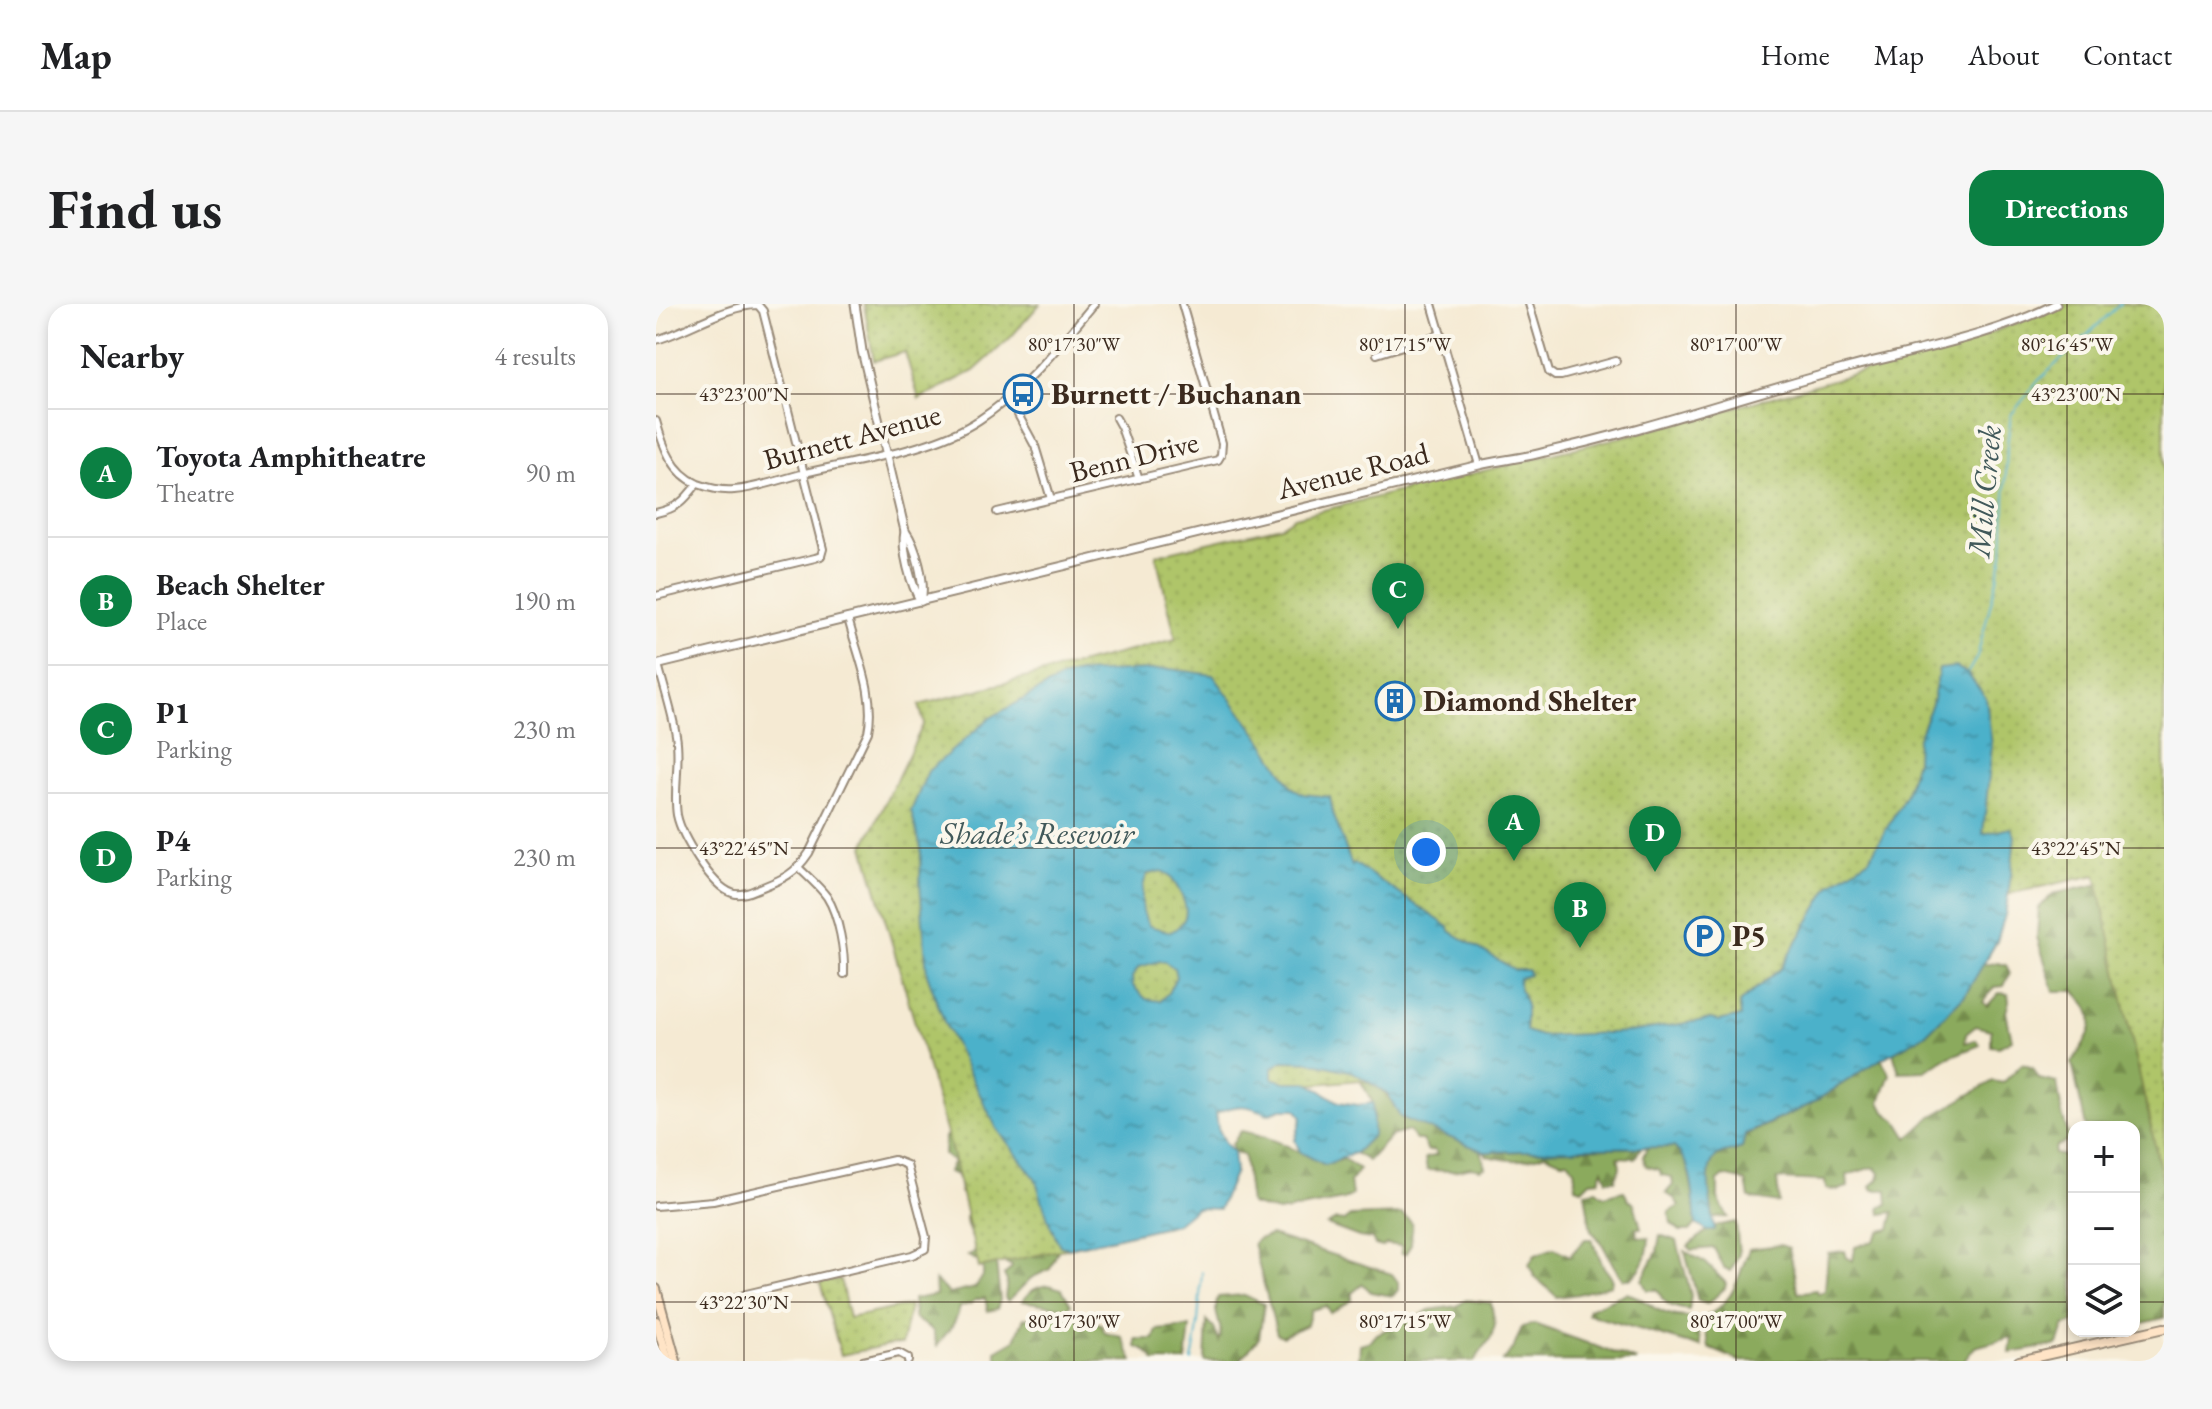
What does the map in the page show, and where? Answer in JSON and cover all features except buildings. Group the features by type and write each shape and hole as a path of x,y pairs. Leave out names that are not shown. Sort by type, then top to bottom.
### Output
{"main road":[{"path":"656,1289 676,1361"},
{"path":"656,1321 659,1345 668,1361"},
{"path":"2019,1361 2164,1328"}],"street":[{"path":"855,304 862,351 886,454 905,531 911,540 924,590 921,601"},
{"name":"Burnett Avenue","path":"697,484 732,491 941,440 978,421 1009,398 1047,360 1094,304"},
{"name":"Benn Drive","path":"997,512 1218,460 1222,443 1182,304"},
{"path":"1432,304 1479,465"},
{"path":"1529,304 1548,370 1555,376 1616,361"},
{"name":"Avenue Road","path":"657,664 1479,465 1544,453 1977,333 2056,304"},
{"path":"656,340 749,305 758,305 763,311 823,549 821,556 656,596"},
{"path":"1377,354 1441,334"},
{"path":"743,400 782,389"},
{"path":"1009,398 1035,446 1051,499"},
{"path":"1116,418 1139,479"},
{"path":"656,421 673,464 697,484 680,504 656,513"},
{"path":"657,664 677,738 677,812 684,835 723,889 738,895 787,877 799,868 868,732 871,719 869,694 848,618"},
{"path":"799,868 831,906 843,946 844,974"},
{"path":"656,1206 713,1201 894,1160 907,1165 926,1237 925,1249 912,1255 734,1299"},
{"path":"863,1361 899,1353 908,1361"}],"green space":[{"path":"864,304 1040,304 1010,338 974,371 919,399 905,352 874,361"},
{"path":"2065,304 2164,304 2164,1187 2096,875 2008,894 1997,941 1965,995 1925,1035 1809,1105 1674,1147 1485,1152 1400,1117 1384,1093 1360,1080 1222,1092 1176,1224 979,1268 951,1148 864,846 924,723 919,705 1176,639 1156,555 1281,526 1295,517 1678,423 1970,341"},
{"path":"2164,853 2164,1318 2140,1324 2140,1121 2085,1121 2072,1063 2091,1026 2089,1010 2074,991 2054,991 2037,937 2039,908 2053,894 2110,882"},
{"path":"1981,965 2006,965 2010,973 2004,986 1994,987 1983,1002 1987,1006 1999,993 2008,994 2006,1012 2012,1040 1999,1047 1991,1046 1991,1030 1976,1026 1966,1034 1965,1043 1976,1040 1980,1045 1944,1059 1925,1071 1899,1072 1893,1052 1925,1035 1965,995"},
{"path":"1881,1059 1890,1074 1880,1102 1908,1138 1931,1117 1993,1081 2003,1083 2022,1064 2033,1068 2039,1079 2057,1083 2068,1134 2068,1142 2056,1146 2054,1154 2068,1156 2068,1181 2065,1187 2068,1187 2068,1325 2064,1326 2058,1345 2010,1353 2012,1337 1975,1347 1964,1361 1740,1361 1709,1348 1703,1318 1722,1306 1728,1298 1749,1249 1780,1245 1789,1248 1798,1293 1817,1290 1818,1294 1825,1291 1828,1253 1845,1251 1847,1258 1853,1261 1855,1247 1874,1241 1880,1231 1890,1229 1894,1212 1881,1214 1880,1207 1888,1204 1887,1190 1873,1190 1871,1186 1880,1173 1873,1167 1847,1175 1848,1187 1838,1190 1826,1189 1825,1181 1777,1179 1779,1203 1749,1198 1746,1181 1724,1176 1718,1181 1718,1199 1728,1217 1713,1218 1710,1168 1717,1156 1742,1148 1745,1135 1809,1105"},
{"path":"1360,1080 1370,1082 1481,1150 1485,1167 1427,1170 1425,1158 1437,1155 1434,1150 1428,1151 1422,1140 1416,1140 1409,1131 1391,1136 1368,1161 1355,1153 1373,1135 1373,1103"},
{"path":"952,1130 1060,1246 1050,1269 1031,1278 1008,1301 1005,1298 1007,1281 1004,1275 1012,1265 1006,1264 1001,1256 996,1262 1000,1300 997,1309 988,1311 985,1298 960,1307 954,1323 937,1346 933,1331 914,1318 913,1299 936,1295 935,1280 949,1294 975,1288 983,1276 983,1263 968,1256 978,1251 966,1221 969,1203 960,1192 957,1175 948,1172 953,1162 944,1155 945,1137"},
{"path":"1241,1131 1274,1140 1325,1165 1344,1159 1359,1169 1350,1182 1352,1195 1343,1200 1278,1212 1250,1204 1244,1155 1233,1151 1232,1144"},
{"path":"1641,1147 1635,1158 1618,1157 1620,1166 1615,1180 1607,1180 1603,1169 1599,1180 1590,1181 1582,1189 1576,1187 1574,1169 1568,1161 1545,1154 1509,1160 1487,1156 1485,1152"},
{"path":"1648,1147 1673,1147 1684,1159 1691,1181 1696,1224 1690,1231 1680,1231 1671,1223 1669,1212 1679,1206 1666,1193 1673,1185 1672,1177 1661,1175 1660,1170 1646,1166 1643,1156"},
{"path":"1596,1190 1604,1196 1624,1191 1628,1200 1634,1203 1641,1228 1636,1228 1637,1236 1649,1238 1644,1261 1630,1279 1623,1279 1591,1231 1585,1192"},
{"path":"1402,1214 1412,1223 1411,1245 1405,1254 1401,1253 1402,1246 1386,1244 1382,1247 1375,1245 1372,1239 1327,1225 1336,1220 1344,1221 1350,1216"},
{"path":"1736,1222 1739,1254 1731,1271 1724,1268 1714,1248 1692,1250 1688,1246 1707,1231 1715,1231 1715,1226"},
{"path":"1271,1235 1392,1274 1398,1282 1398,1290 1393,1296 1371,1292 1363,1284 1352,1293 1352,1300 1330,1313 1326,1306 1311,1310 1307,1325 1282,1336 1277,1334 1253,1243"},
{"path":"1660,1235 1677,1241 1691,1295 1689,1310 1670,1305 1658,1290 1647,1290 1642,1280 1657,1252"},
{"path":"1585,1239 1592,1239 1603,1266 1612,1278 1611,1285 1557,1297 1534,1276 1529,1264 1535,1255 1554,1248 1570,1256"},
{"path":"1685,1251 1706,1263 1726,1283 1725,1288 1707,1304 1698,1301"},
{"path":"840,1279 849,1318 910,1305 902,1344 841,1355 820,1283"},
{"path":"1048,1285 1062,1289 1071,1305 1067,1308 1022,1301 1033,1290"},
{"path":"1626,1293 1666,1313 1696,1318 1701,1347 1587,1314 1589,1309"},
{"path":"1244,1295 1264,1304 1259,1338 1242,1361 1205,1361 1207,1321 1214,1328 1219,1341 1218,1297"},
{"path":"1466,1300 1491,1303 1495,1325 1491,1338 1474,1361 1359,1361 1360,1344 1371,1341 1377,1334 1402,1322 1412,1321 1429,1310 1457,1306"},
{"path":"1024,1318 1084,1318 1101,1324 1105,1333 1122,1337 1133,1361 998,1361 996,1351 1015,1340"},
{"path":"1534,1324 1637,1361 1503,1361 1514,1347 1522,1327"},
{"path":"1190,1327 1186,1361 1154,1361 1147,1352 1136,1347 1136,1339 1154,1339 1157,1330"}],"water":[{"name":"Shade’s Resevoir","path":"1956,667 1967,673 1986,698 1992,746 1983,834 2011,828 2015,836 2005,915 1997,941 1965,995 1925,1035 1809,1105 1745,1134 1742,1148 1723,1153 1712,1161 1709,1180 1715,1231 1707,1231 1696,1224 1689,1173 1681,1154 1674,1147 1485,1152 1400,1117 1388,1094 1353,1072 1310,1062 1283,1061 1272,1068 1272,1078 1285,1082 1307,1082 1339,1102 1358,1105 1373,1103 1373,1135 1355,1153 1325,1165 1300,1152 1295,1140 1302,1117 1296,1109 1281,1109 1268,1114 1242,1106 1230,1108 1216,1113 1218,1128 1233,1151 1235,1172 1219,1209 1196,1208 1176,1224 1069,1248 1060,1246 1035,1178 997,1129 945,1024 927,974 920,883 921,848 911,811 928,771 990,718 1061,678 1078,673 1171,669 1213,675 1292,787 1303,794 1330,797 1352,866 1354,863 1449,927 1450,931 1515,970 1528,970 1529,975 1519,978 1518,983 1526,1005 1526,1031 1541,1036 1630,1032 1741,1016 1739,1003 1781,968 1831,884 1869,859 1906,794 1916,760 1917,740 1932,704 1939,669","holes":["1162,871 1176,884 1186,911 1184,920 1171,932 1149,926 1142,907 1147,874","1160,961 1174,968 1176,977 1160,1001 1146,999 1133,986 1132,977 1139,967"]}],"waterway":[{"name":"Mill Creek","path":"1968,672 1977,657 2003,555 2011,415 2038,381 2120,304"},
{"name":"Mill Creek","path":"1192,1361 1202,1272"}],"place":[{"name":"Burnett / Buchanan","path":"1023,394"},
{"name":"P1","path":"1398,629"},
{"name":"Diamond Shelter","path":"1395,701"},
{"name":"Toyota Amphitheatre","path":"1514,861"},
{"name":"P4","path":"1655,872"},
{"name":"P5","path":"1704,936"},
{"name":"Beach Shelter","path":"1580,948"}]}
